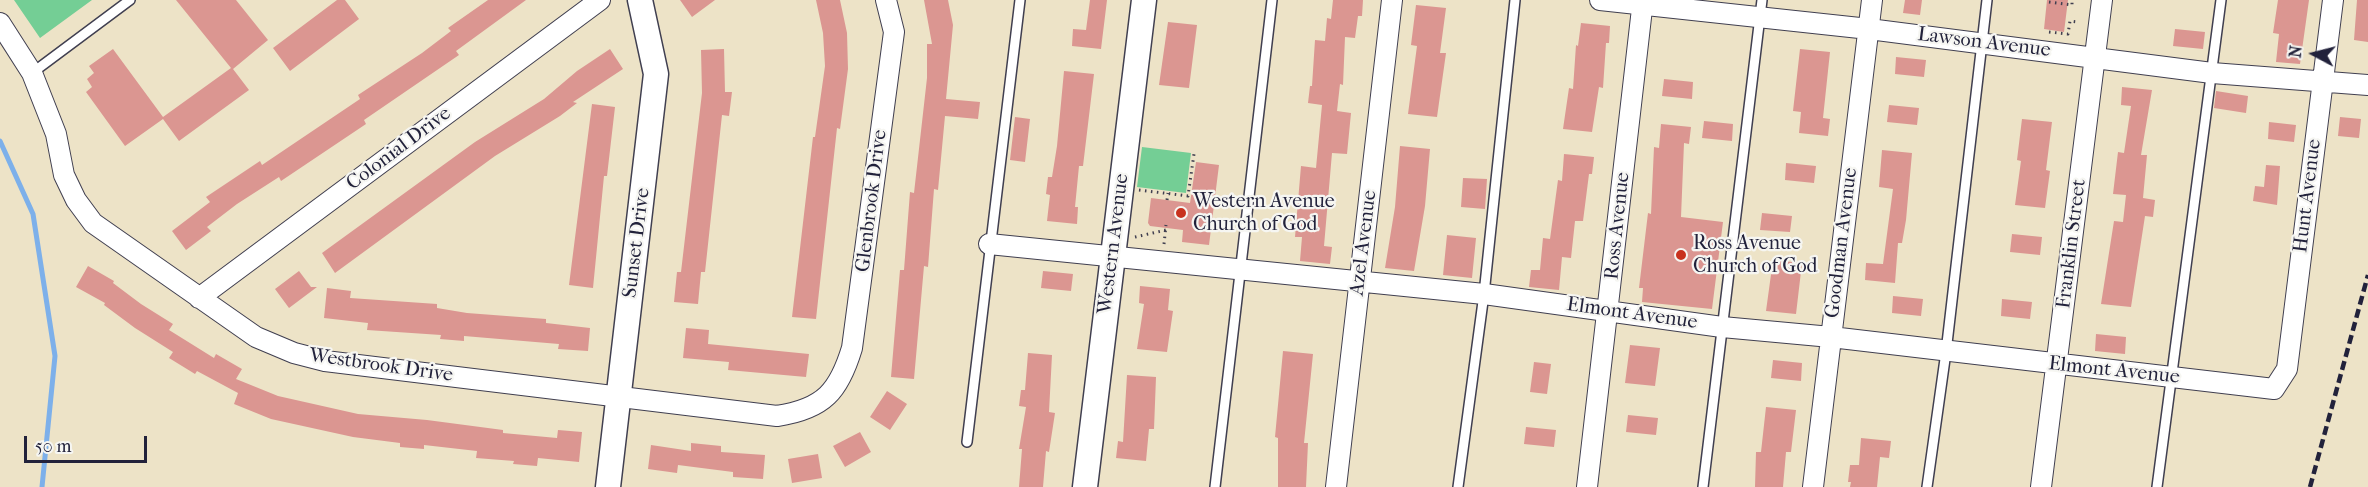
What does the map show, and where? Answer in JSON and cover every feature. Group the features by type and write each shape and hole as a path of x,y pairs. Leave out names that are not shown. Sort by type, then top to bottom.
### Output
{"street":[{"name":"Colonial Drive","path":"199,298 600,0"},
{"name":"Sunset Drive","path":"608,487 656,74 640,0"},
{"name":"Glenbrook Drive","path":"829,396 843,376 852,348 894,32 886,0"},
{"name":"Western Avenue","path":"1085,487 1144,0"},
{"name":"Azel Avenue","path":"1336,487 1392,0"},
{"name":"Lawson Avenue","path":"1600,0 1761,8 1869,29 2212,73 2368,85"},
{"name":"Goodman Avenue","path":"1813,487 1872,0"},
{"name":"Franklin Street","path":"2041,487 2102,0"},
{"name":"Hunt Avenue","path":"2274,389 2287,369 2333,0"},
{"name":"Ross Avenue","path":"1587,487 1609,310 1642,3"},
{"name":"Westbrook Drive","path":"0,23 32,73 56,134 64,176 76,201 93,223 256,337 294,353 325,361 777,416 804,412 829,396"},
{"name":"Elmont Avenue","path":"989,244 1484,294 1722,327 1831,337 2056,366 2173,376 2274,389"}],"lane":[{"path":"32,73 130,0"},
{"path":"967,442 1020,0"},
{"path":"1215,487 1272,0"},
{"path":"1458,487 1484,294 1515,0"},
{"path":"1927,487 1946,352 1987,0"},
{"path":"2157,487 2221,0"},
{"path":"1703,487 1761,8"}],"path":[{"path":"2049,2 2072,5 2072,0"},
{"path":"2045,32 2068,34 2070,21 2078,22"},
{"path":"1142,190 1188,196 1194,154"},
{"path":"1167,200 1168,193"},
{"path":"1163,251 1166,225"},
{"path":"1136,237 1166,230"}],"green space":[{"path":"14,0 92,0 40,38"},
{"path":"1142,147 1191,153 1186,193 1137,187"}],"building":[{"path":"176,0 236,0 268,40 233,69 249,90 179,141 163,119 125,146 86,92 92,87 87,79 94,73 89,66 113,49 163,117 231,68"},
{"path":"337,0 345,0 359,19 290,71 273,48"},
{"path":"488,0 526,0 456,51 459,55 364,120 366,124 281,181 279,177 237,204 207,227 211,231 186,250 172,231 210,202 206,197 260,161 262,165 360,99 358,95 422,53 451,31 448,28"},
{"path":"680,0 715,0 692,17"},
{"path":"816,0 840,0 847,33 848,69 840,129 837,128 816,319 792,317 813,137 815,137 825,66 823,33"},
{"path":"924,0 948,0 953,25 946,99 980,102 978,119 945,116 938,190 934,189 928,267 924,266 914,379 891,377 900,270 904,270 910,192 914,193 927,78 927,44 932,44"},
{"path":"1090,0 1107,0 1101,49 1072,46 1073,29 1086,30"},
{"path":"1333,0 1363,0 1362,16 1358,16 1355,38 1345,37 1343,85 1340,84 1337,111 1351,113 1347,154 1332,153 1324,246 1332,247 1330,264 1300,261 1302,237 1295,237 1301,166 1316,168 1322,105 1308,103 1310,86 1312,86 1315,40 1325,41 1327,18 1331,19"},
{"path":"1905,0 1922,0 1920,15 1903,13"},
{"path":"2047,0 2068,0 2064,32 2044,29"},
{"path":"2278,0 2309,0 2300,64 2276,62 2279,34 2273,33"},
{"path":"2357,0 2368,0 2368,42 2354,40"},
{"path":"1416,5 1446,8 1440,53 1446,53 1437,117 1408,114 1417,46 1411,45"},
{"path":"1168,22 1197,25 1189,88 1159,85"},
{"path":"1581,23 1610,26 1609,43 1606,43 1603,88 1599,87 1592,132 1563,129 1569,88 1573,89 1576,45 1578,46"},
{"path":"2175,29 2205,32 2203,49 2173,46"},
{"path":"610,49 623,69 573,102 577,103 560,116 495,156 335,273 322,253 475,142 544,99 577,71"},
{"path":"724,49 725,92 732,92 729,116 722,115 705,272 701,272 698,304 674,302 677,272 681,272 702,93 701,50"},
{"path":"1800,49 1830,52 1823,118 1830,119 1828,136 1799,133 1801,112 1793,111"},
{"path":"1896,57 1926,60 1924,77 1895,74"},
{"path":"1064,71 1094,74 1083,166 1079,166 1075,207 1078,207 1077,224 1047,221 1050,195 1046,194 1048,177 1052,177 1057,146"},
{"path":"1664,79 1693,82 1692,99 1662,96"},
{"path":"2122,87 2152,90 2141,155 2147,155 2143,198 2155,200 2153,217 2145,216 2131,307 2101,304 2114,221 2123,222 2126,195 2113,194 2118,152 2124,153 2131,106 2121,105"},
{"path":"2216,91 2248,96 2246,113 2214,108"},
{"path":"592,104 615,107 607,176 604,176 593,288 569,285"},
{"path":"1889,105 1919,108 1917,125 1887,122"},
{"path":"1015,117 1030,119 1025,162 1010,160"},
{"path":"2340,117 2361,119 2359,138 2338,136"},
{"path":"2022,119 2052,122 2046,170 2050,171 2045,208 2015,205 2021,161 2017,160"},
{"path":"1704,121 1733,124 1732,141 1702,138"},
{"path":"2269,122 2296,125 2294,142 2268,139"},
{"name":"Ross Avenue Church of God","path":"1661,124 1691,127 1689,144 1684,143 1681,217 1723,222 1712,309 1642,302 1643,288 1639,288 1648,213 1651,214 1654,147 1659,148"},
{"path":"1400,146 1430,149 1425,206 1414,271 1385,268 1395,207"},
{"path":"1882,150 1912,153 1906,220 1902,243 1898,243 1895,283 1865,280 1866,263 1883,264 1893,189 1879,187"},
{"path":"1564,154 1594,157 1592,174 1589,174 1583,221 1575,221 1571,258 1562,257 1559,290 1529,287 1531,270 1540,270 1543,238 1550,239 1558,180 1562,181"},
{"name":"Western Avenue Church of God","path":"1196,162 1219,165 1209,245 1182,242 1183,230 1150,226 1148,223 1151,198 1190,203"},
{"path":"1786,163 1816,166 1814,183 1785,180"},
{"path":"2266,165 2280,166 2277,205 2253,201 2255,186 2264,187"},
{"path":"1463,178 1487,179 1485,209 1461,207"},
{"path":"1762,213 1792,216 1790,232 1760,230"},
{"path":"2012,234 2042,237 2040,255 2010,252"},
{"path":"1447,235 1476,238 1472,278 1443,275"},
{"path":"1773,260 1802,263 1796,314 1766,311"},
{"path":"88,266 114,281 113,283 141,304 173,324 169,330 214,358 216,354 242,369 236,379 278,396 358,414 427,420 503,430 503,433 557,438 558,430 582,432 579,462 538,458 537,466 513,464 514,461 476,458 477,451 424,445 424,449 400,447 400,443 353,437 271,419 234,404 238,393 197,371 195,374 169,358 173,352 135,328 104,305 105,303 76,287"},
{"path":"299,271 311,287 317,287 289,308 275,289"},
{"path":"1043,271 1073,274 1071,291 1041,288"},
{"path":"1140,286 1170,289 1168,310 1173,311 1167,352 1137,349 1144,304 1139,303"},
{"path":"327,288 351,291 350,298 437,304 437,308 467,313 546,319 546,323 590,328 588,351 558,349 559,344 464,336 464,341 440,339 441,335 367,330 368,323 324,318"},
{"path":"1893,296 1923,299 1921,316 1892,313"},
{"path":"2002,299 2032,302 2030,319 2001,316"},
{"path":"686,328 709,330 708,344 809,354 806,377 728,370 729,362 683,358"},
{"path":"2096,334 2126,337 2125,354 2095,351"},
{"path":"1630,345 1660,348 1655,386 1625,383"},
{"path":"1283,351 1313,354 1304,443 1308,443 1306,487 1278,487 1278,438 1275,437"},
{"path":"1028,353 1052,355 1049,412 1055,413 1049,452 1046,451 1043,487 1019,487 1022,449 1019,449 1026,407 1019,406 1021,390 1025,390"},
{"path":"1773,360 1802,363 1801,381 1771,378"},
{"path":"1534,362 1551,364 1547,394 1530,392"},
{"path":"1127,375 1156,377 1154,429 1149,429 1146,461 1116,458 1118,441 1123,442"},
{"path":"887,391 907,404 890,430 870,417"},
{"path":"1766,407 1796,410 1791,452 1786,452 1783,487 1755,487 1756,452 1761,452"},
{"path":"1628,415 1658,418 1656,435 1626,432"},
{"path":"1526,427 1556,430 1554,447 1524,444"},
{"path":"860,432 871,452 845,467 833,446"},
{"path":"1861,438 1891,441 1889,458 1880,457 1877,487 1850,487 1851,482 1848,482 1850,465 1859,465"},
{"path":"691,443 721,446 721,452 765,455 763,479 733,477 733,472 678,465 677,473 648,469 651,445 691,451"},
{"path":"818,454 822,478 792,483 788,459"}],"waterway":[{"path":"0,141 33,214 55,356 42,487"}],"railway":[{"path":"2310,487 2368,275"}],"place":[{"name":"Western Avenue Church of God","path":"1181,213"},
{"name":"Ross Avenue Church of God","path":"1681,255"}]}
